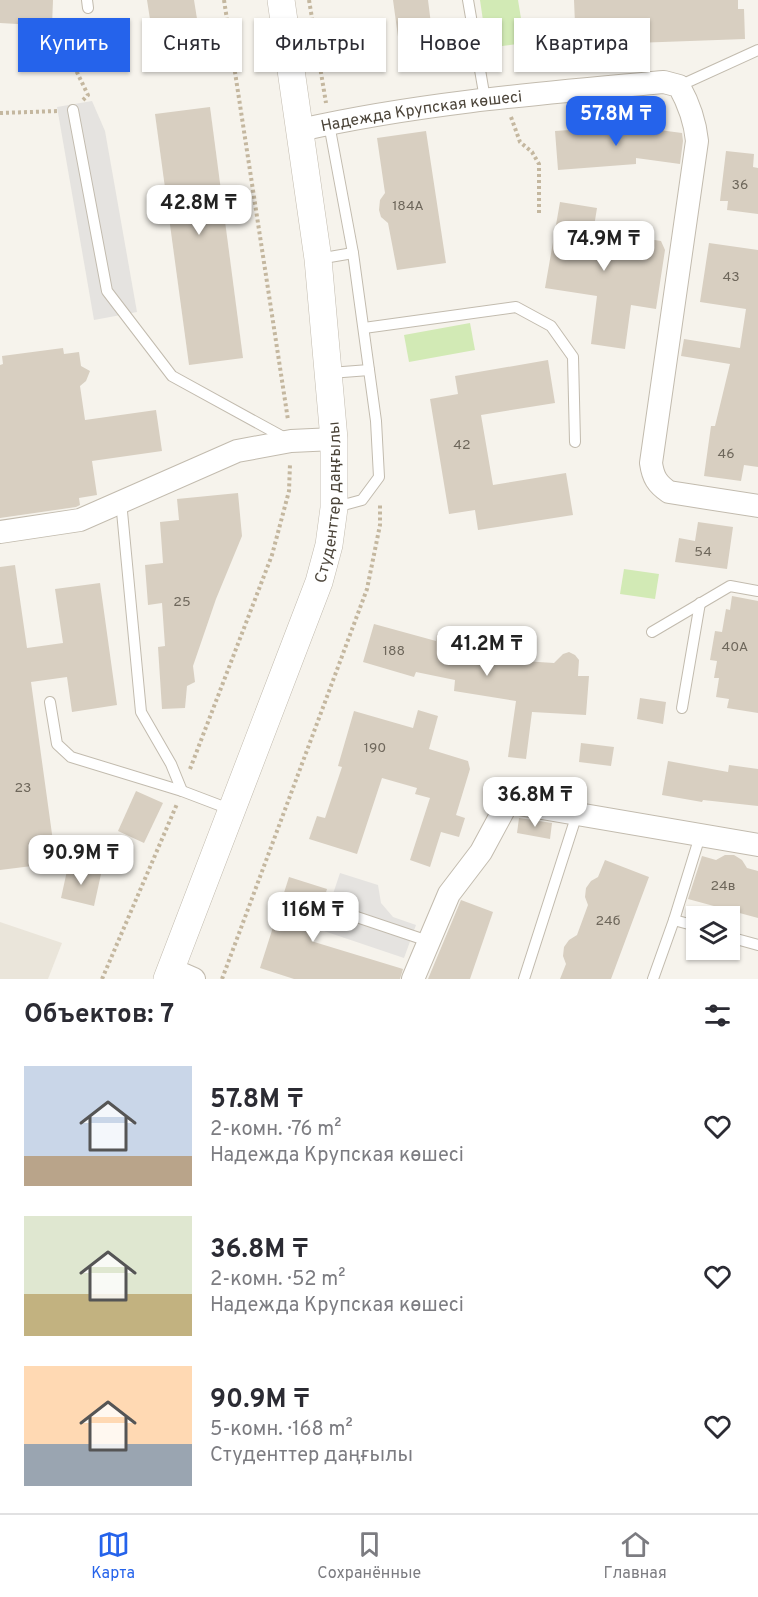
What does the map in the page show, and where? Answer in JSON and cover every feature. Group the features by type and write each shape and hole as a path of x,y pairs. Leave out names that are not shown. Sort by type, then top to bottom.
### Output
{"street":[{"name":"Студенттер даңғылы","path":"177,976 232,810 318,582 329,545 334,508 334,440 330,373 318,259 281,0"},
{"name":"Надежда Крупская көшесі","path":"300,130 495,97 664,82 679,86"},
{"path":"679,86 695,122 697,141 651,463 653,476 660,486 669,492 758,506"},
{"path":"0,532 80,520 237,451 291,441 334,440"},
{"path":"413,979 449,894 481,852 508,802 758,845"}],"lane":[{"path":"468,0 495,97"},
{"path":"679,86 758,50"},
{"path":"73,110 106,291 172,376 291,441"},
{"path":"329,124 353,253 364,328 376,421 379,477 362,500 334,508"},
{"path":"318,259 353,253"},
{"path":"364,328 516,307 551,326 573,357 575,442"},
{"path":"330,373 369,370"},
{"path":"121,501 141,712 171,764 182,791"},
{"path":"652,632 730,586 758,591"},
{"path":"682,708 700,603"},
{"path":"51,702 57,744 71,757 182,791 232,810"},
{"path":"524,979 577,814"},
{"path":"653,979 700,836"},
{"path":"336,910 428,941"},
{"path":"674,920 686,923"},
{"path":"740,940 758,945"}],"path":[{"path":"102,979 182,791 272,555 289,491 291,441 224,0"},
{"path":"309,0 329,124"},
{"path":"0,113 73,110 88,95 73,64 74,60 80,56 87,4"},
{"path":"495,97 520,142 532,152 539,164 539,213"},
{"path":"222,979 367,589 380,525 379,477"}],"shaded area":[{"path":"92,101 105,131 137,312 94,320 57,107"},
{"path":"340,873 378,885 381,903 393,917 416,925 404,958 321,930"},
{"path":"0,922 62,943 48,979 0,979"}],"green space":[{"path":"480,0 518,0 521,18 514,18 514,44 502,46 502,18 483,18"},
{"path":"470,323 475,350 409,362 404,335"},
{"path":"624,569 659,574 655,599 620,594"}],"building":[{"path":"0,0 53,0 52,18 18,18 18,24 0,23"},
{"path":"147,0 194,0 197,18 150,18"},
{"path":"393,0 428,0 430,18 398,18 398,37"},
{"path":"574,0 738,0 738,9 744,9 745,39 650,42 650,18 575,18"},
{"path":"210,107 243,358 189,365 155,114"},
{"path":"629,126 682,133 680,164 636,158 636,164 558,170 555,131"},
{"path":"426,131 446,263 397,270 388,223 381,217 379,210 380,200 385,193 377,138"},
{"path":"726,151 754,154 753,167 758,168 758,214 727,210 728,201 720,201"},
{"path":"560,202 597,208 592,239 640,246 648,239 661,241 665,250 656,309 631,305 625,349 591,344 597,296 545,288"},
{"path":"709,243 758,250 758,467 744,465 741,481 704,476 711,426 715,426 730,364 681,356 684,339 740,348 746,309 700,302"},
{"path":"63,348 64,354 79,352 81,366 90,371 86,381 80,386 85,420 156,410 162,451 92,461 97,495 79,498 80,505 76,507 0,518 0,365 3,364 2,356"},
{"path":"548,360 555,403 481,415 493,485 566,473 573,515 478,530 475,510 449,514 430,399 458,394 455,376"},
{"path":"238,493 242,536 216,599 193,666 195,682 187,686 185,708 162,709 158,647 165,646 162,603 148,605 145,565 163,563 160,522 179,520 177,499"},
{"path":"698,522 733,527 727,569 675,562 679,538 695,541"},
{"path":"15,565 27,648 63,643 55,589 100,583 117,705 72,712 67,677 31,682 56,863 0,870 0,567"},
{"path":"732,596 758,601 758,713 727,708 729,699 716,697 719,678 714,678 717,661 710,660 715,631 722,632 726,609 730,610"},
{"path":"374,624 436,641 437,634 453,638 451,649 508,658 507,660 554,663 563,654 569,652 579,660 578,676 589,676 586,715 532,712 526,759 508,757 516,701 454,691 455,680 416,672 414,677 363,662"},
{"path":"640,698 666,702 663,724 637,719"},
{"path":"418,710 438,716 429,749 468,761 470,769 456,815 465,818 459,837 441,832 430,867 410,860 430,798 415,794 417,788 382,778 357,854 309,839 317,816 325,818 342,767 338,766 354,711 413,728"},
{"path":"581,743 614,747 611,766 579,762"},
{"path":"668,761 728,772 729,765 758,769 758,806 703,800 702,802 662,795"},
{"path":"136,791 163,803 144,843 118,831"},
{"path":"519,818 552,823 550,839 517,833"},
{"path":"725,855 734,855 742,860 747,868 758,871 758,918 740,913 740,906 714,906 688,899 702,856 716,860"},
{"path":"605,860 649,877 611,979 560,979 566,964 563,956 564,947 577,935 588,905 585,897 586,888 598,877"},
{"path":"68,866 101,874 94,906 61,898"},
{"path":"289,877 327,889 311,941 403,969 400,979 294,979 260,968"},
{"path":"461,900 493,912 470,979 428,979"}]}
